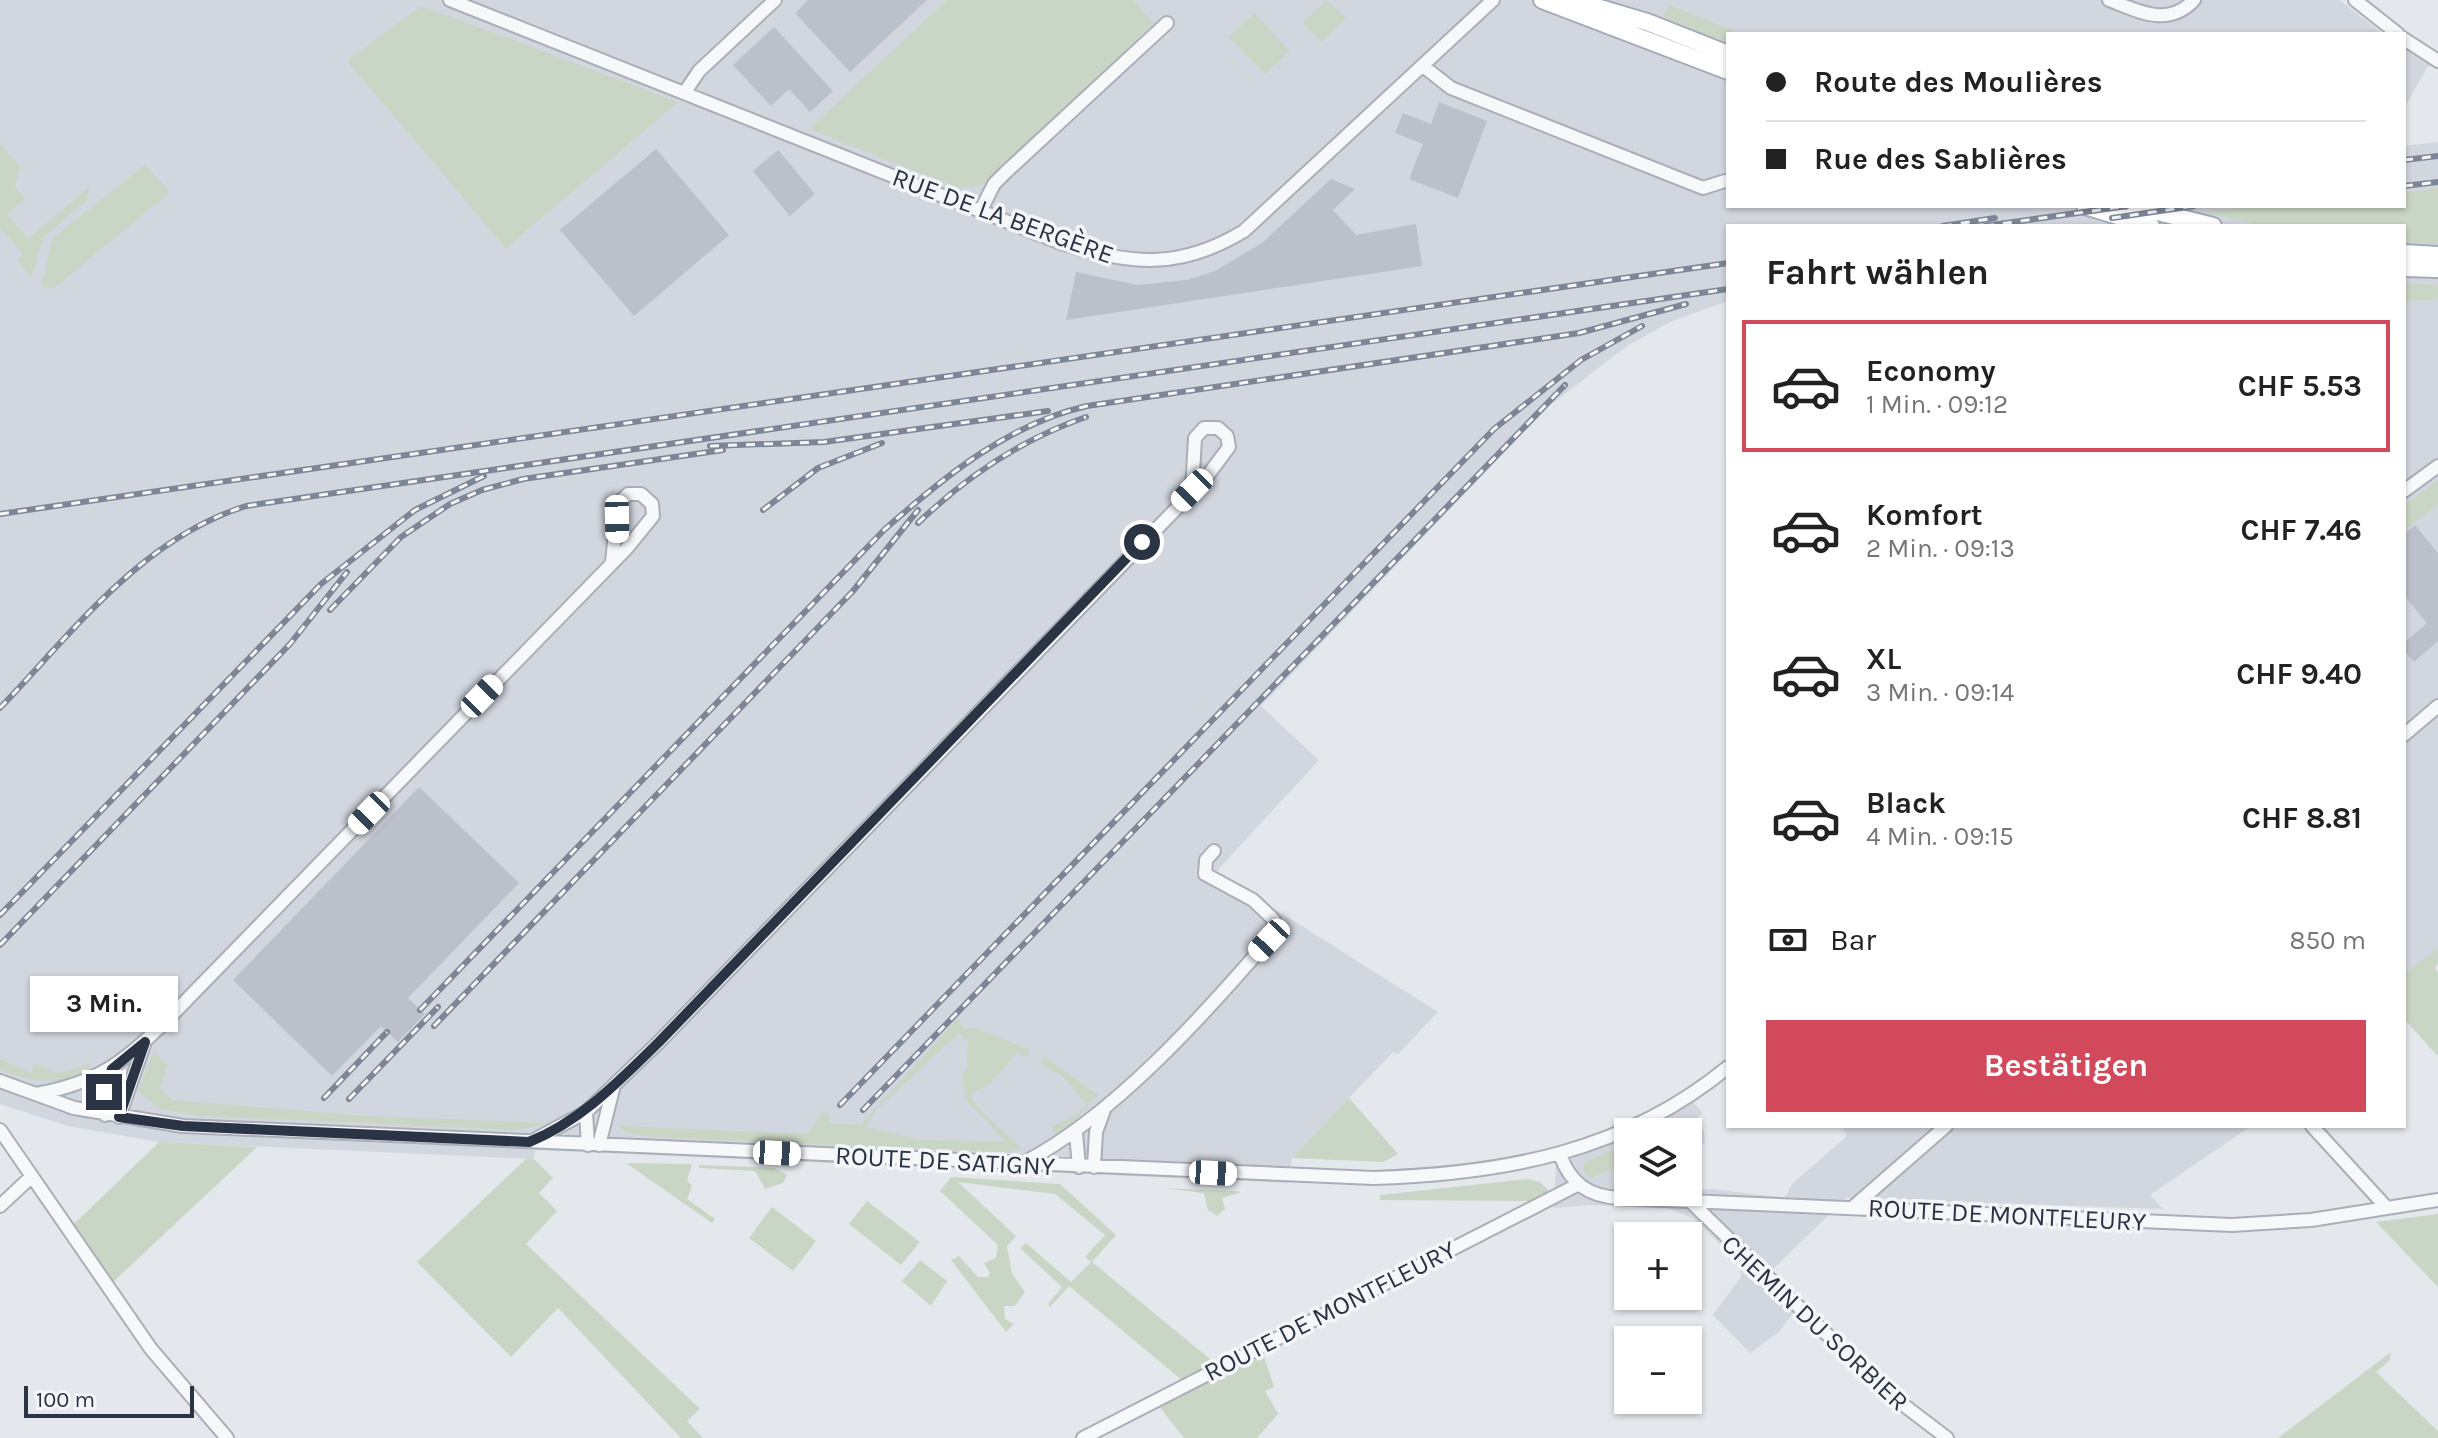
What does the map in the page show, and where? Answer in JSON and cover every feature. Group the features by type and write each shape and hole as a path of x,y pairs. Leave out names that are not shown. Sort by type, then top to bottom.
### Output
{"main road":[{"path":"1542,0 1726,70"},
{"path":"1573,0 1647,22 1726,53"},
{"path":"2092,208 2144,224"},
{"path":"2142,208 2205,224"},
{"path":"2406,253 2438,255"},
{"path":"2406,268 2438,269"}],"street":[{"name":"RUE DE LA BERGÈRE","path":"450,0 981,210 1107,257 1145,261 1199,253 1227,241 1258,220 1493,0"},
{"path":"685,92 699,71 775,0"},
{"path":"2109,0 2154,17 2179,12 2194,0"},
{"path":"2355,0 2395,32"},
{"path":"981,210 994,184 1167,23"},
{"path":"2406,40 2438,61"},
{"path":"1423,66 1451,88 1703,188 1725,181"},
{"path":"529,1142 586,1112 614,1085 1192,490 1227,452 1228,438 1218,428 1204,428 1195,438 1192,490"},
{"path":"2406,490 2438,466"},
{"path":"33,1094 69,1088 112,1069 145,1042 612,562 652,519 652,504 641,494 628,494 618,504 612,562"},
{"path":"2406,733 2438,706"},
{"path":"1020,1164 1076,1133 1105,1107 1172,1042 1275,931 1274,920 1266,909 1205,874 1206,860 1214,851"},
{"path":"119,1117 145,1042"},
{"name":"ROUTE DE SATIGNY","path":"0,1081 105,1115 183,1126 1373,1178 1482,1171 1560,1155 1645,1123 1726,1068"},
{"path":"105,1115 105,1084 112,1069"},
{"path":"594,1145 614,1085"},
{"path":"1094,1167 1096,1132 1105,1107"},
{"path":"586,1112 594,1145"},
{"path":"1852,1208 1944,1128"},
{"path":"2314,1128 2387,1208"},
{"path":"0,1130 151,1349 227,1438"},
{"path":"1076,1133 1079,1167"},
{"path":"1560,1155 1567,1174 1577,1185"},
{"path":"0,1206 32,1176"},
{"name":"ROUTE DE MONTFLEURY","path":"1083,1438 1577,1185 1589,1192 1614,1197"},
{"name":"ROUTE DE MONTFLEURY","path":"1702,1202 2232,1225 2311,1220 2438,1200"},
{"name":"CHEMIN DU SORBIER","path":"1695,1206 1884,1390 1947,1438"}],"shaded area":[{"path":"0,0 2340,0 2380,32 1726,32 1726,208 2406,208 2406,146 2438,142 2438,948 2406,972 2406,224 1726,224 1726,302 1672,321 1627,346 1549,406 1261,706 1319,760 1216,872 1438,1012 1398,1054 1393,1052 1292,1158 1288,1183 535,1150 534,1159 159,1142 68,1126 0,1104"},
{"path":"2406,50 2429,65 2406,105"},
{"path":"1687,1096 1703,1113 1697,1118 1641,1118"},
{"path":"1843,1128 2248,1128 2150,1195 2163,1209 1846,1198 1770,1272 1801,1302 1779,1332 1750,1353 1713,1315 1741,1277 1740,1263 1702,1227 1702,1222 1670,1209 1590,1205 1554,1208 1556,1165 1577,1149 1614,1131 1614,1206 1702,1206 1702,1189 1785,1198 1792,1184 1847,1136"}],"green space":[{"path":"947,0 1133,0 1154,23 985,184 960,188 809,129"},
{"path":"1326,0 1346,18 1321,42 1303,23"},
{"path":"1669,5 1736,32 1726,32 1726,42 1663,18"},
{"path":"420,7 678,102 506,248 347,61"},
{"path":"1254,13 1290,51 1265,74 1229,37"},
{"path":"0,143 20,167 15,187 25,199 7,214 28,239 89,187 87,200 43,238 31,278 18,260 23,254 0,228"},
{"path":"145,165 170,192 53,289 42,286 52,239"},
{"path":"2438,188 2438,244 2406,242 2406,224 2256,224 2202,212 2240,208 2406,208 2406,193"},
{"path":"2406,283 2438,285 2438,299 2406,302"},
{"path":"2438,480 2438,504 2406,529 2406,504"},
{"path":"2438,948 2435,968 2438,972 2438,1056 2406,1021 2406,972"},
{"path":"958,1018 964,1029 975,1028 1030,1050 1027,1057 1017,1053 989,1085 970,1094 976,1106 1022,1149 1010,1152 651,1137 627,1133 618,1126 808,1134 823,1111 829,1115 829,1123 860,1125","holes":["960,1032 964,1040 968,1039 967,1070 962,1071 966,1100 1006,1142 921,1140 865,1127 877,1109"]},
{"path":"154,1052 167,1065 160,1088 172,1100 364,1116 550,1123 516,1130 201,1116 160,1109 138,1091"},
{"path":"1044,1056 1098,1095 1068,1128 1057,1134 1051,1127 1079,1113 1087,1104 1061,1075 1041,1064"},
{"path":"0,1059 31,1073 35,1064 57,1073 90,1064 93,1070 59,1081 35,1080 0,1070"},
{"path":"1349,1098 1398,1154 1383,1162 1292,1158"},
{"path":"159,1142 257,1147 112,1283 72,1226"},
{"path":"1614,1150 1614,1168 1591,1178 1583,1171 1584,1162"},
{"path":"526,1159 534,1159 553,1178 539,1193 557,1211 526,1244 700,1409 687,1421 703,1438 681,1438 558,1308 511,1357 417,1262"},
{"path":"626,1163 692,1164 687,1180 692,1186 687,1199 715,1219 712,1223"},
{"path":"699,1165 774,1168 787,1175 783,1183 765,1189 755,1171 699,1168"},
{"path":"951,1177 1060,1184 1116,1235 1092,1262 1216,1364 1183,1381 1069,1286 1050,1307 1048,1304 1062,1287 1020,1248 1026,1243 1071,1282 1091,1262 1085,1257 1105,1235 1055,1194 958,1182 1016,1236 1007,1246 1012,1274 1025,1292 1015,1306 1004,1306 1005,1319 1014,1324 1006,1332 951,1260 959,1256 978,1277 988,1277 990,1273 984,1263 996,1258 998,1245 940,1191"},
{"path":"1529,1179 1540,1182 1550,1192 1532,1201 1380,1200 1380,1195"},
{"path":"1162,1188 1240,1193 1222,1198 1225,1209 1217,1216 1208,1210 1204,1193"},
{"path":"867,1201 920,1242 901,1265 849,1224"},
{"path":"772,1207 816,1241 793,1271 749,1238"},
{"path":"2438,1214 2438,1287 2376,1222"},
{"path":"920,1260 947,1281 931,1306 902,1281"},
{"path":"2391,1352 2390,1360 2376,1372 2438,1431 2438,1438 2278,1438"},
{"path":"1263,1354 1274,1387 1265,1391 1278,1414 1257,1438 1184,1438 1159,1406"}],"building":[{"path":"808,0 927,0 850,72 795,13"},
{"path":"774,27 833,91 810,112 789,89 771,106 733,65"},
{"path":"1439,102 1487,121 1458,198 1409,179 1423,144 1395,133 1403,113 1431,124"},
{"path":"656,149 729,235 634,316 560,230"},
{"path":"778,150 815,194 790,216 753,171"},
{"path":"1331,179 1355,189 1333,210 1356,235 1416,224 1422,266 1066,320 1076,272 1138,285 1187,280 1215,271 1262,243"},
{"path":"2415,525 2438,553 2438,641 2414,662 2406,652 2406,641 2427,623 2406,597 2406,532"},
{"path":"419,787 519,883 408,998 425,1014 398,1042 381,1026 332,1076 233,980"}],"railway":[{"path":"2406,160 2438,156"},
{"path":"2406,186 2438,182"},
{"path":"1999,224 2113,208"},
{"path":"2112,218 2180,208"},
{"path":"1956,224 1995,218"},
{"path":"0,514 1726,263"},
{"path":"0,708 111,590 142,564 208,521 246,506 1726,289"},
{"path":"420,1010 884,530 954,472 1004,439 1058,414 1087,406 1579,333 1686,304"},
{"path":"840,1105 1494,429 1581,360 1642,326"},
{"path":"863,1110 1565,385"},
{"path":"710,446 824,442 1048,411"},
{"path":"918,523 996,461 1040,436 1086,417"},
{"path":"763,510 818,468 882,443"},
{"path":"330,610 401,537 450,504 482,490 523,479 723,450"},
{"path":"0,915 321,584 415,510 484,476"},
{"path":"434,1026 853,591 918,510"},
{"path":"0,945 290,644 347,572"},
{"path":"349,1099 438,1007"},
{"path":"324,1098 387,1032"}],"route":[{"path":"104,1092 112,1069 145,1042 119,1117 183,1126 529,1142 549,1134 586,1112 659,1042 1142,542"}]}
